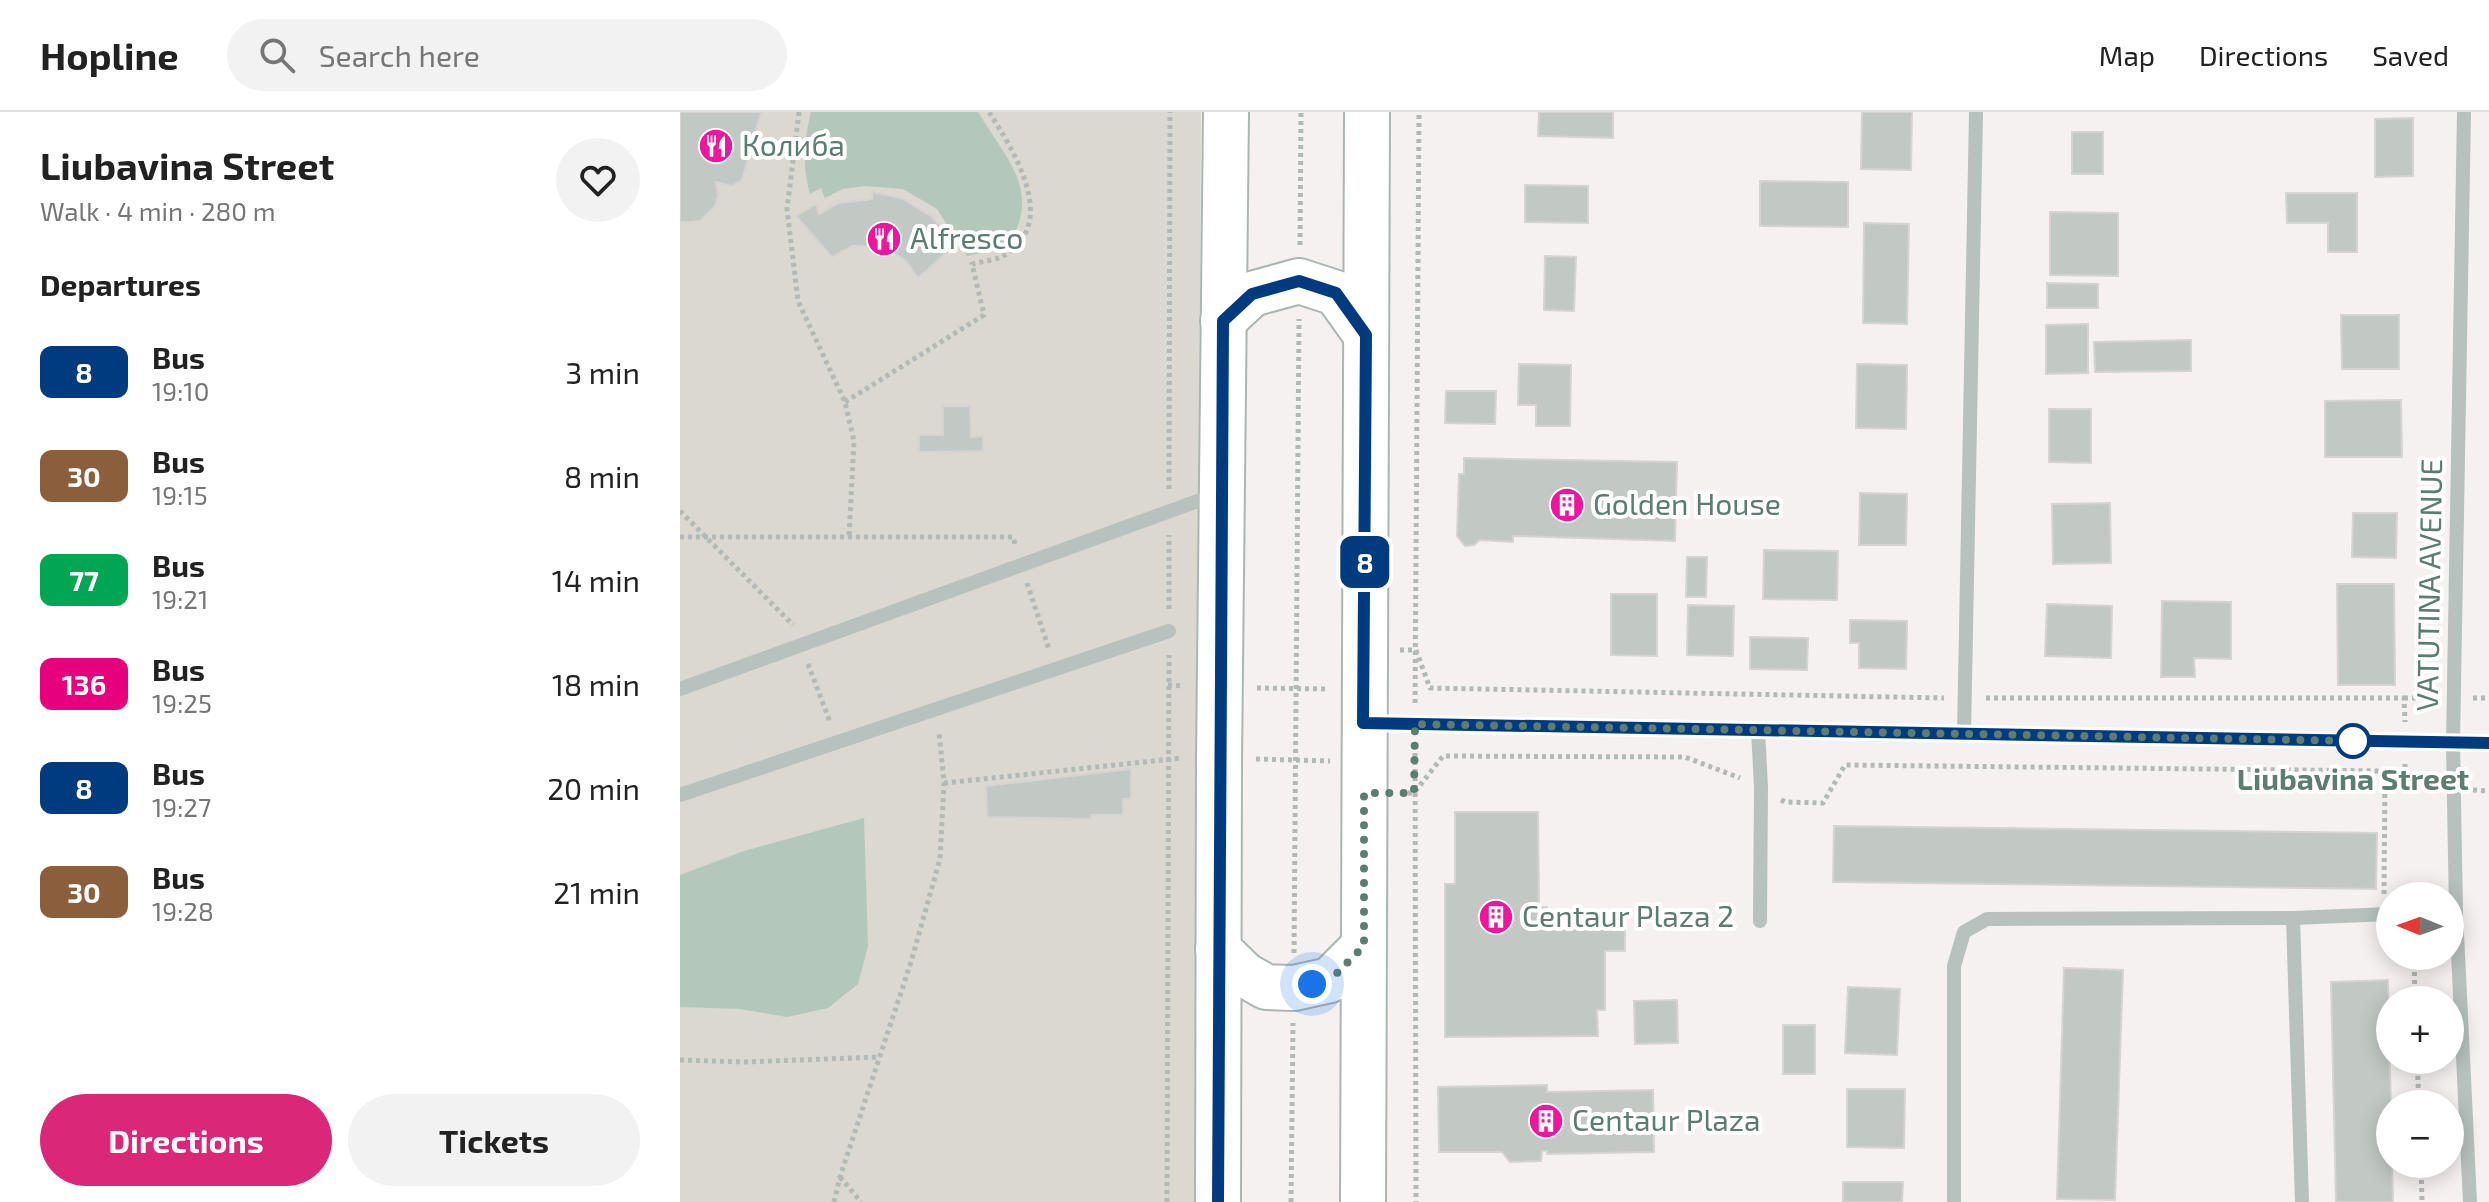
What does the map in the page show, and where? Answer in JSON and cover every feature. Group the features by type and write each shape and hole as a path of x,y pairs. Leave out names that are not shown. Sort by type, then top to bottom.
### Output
{"main road":[{"path":"1218,1202 1226,112"},
{"path":"1363,1202 1364,946 1348,783 1363,723 1348,664 1366,335 1367,112"},
{"path":"1223,321 1252,294 1299,281 1336,293 1366,335"},
{"path":"1218,949 1245,975 1266,987 1294,988 1330,980 1364,946"}],"street":[{"path":"1964,734 1976,112"},
{"name":"VATUTINA AVENUE","path":"2453,882 2464,112"},
{"path":"680,689 1222,492"},
{"path":"680,795 1169,631"},
{"path":"1363,723 2489,743"},
{"path":"1758,730 1761,787 1760,921"},
{"path":"1954,1202 1954,966 1964,932 1987,919 2293,918 2376,915"},
{"path":"2293,918 2302,1202"},
{"name":"VATUTINA AVENUE","path":"2456,970 2470,1202"}],"path":[{"path":"799,112 787,209 798,301 845,402 854,441 849,537"},
{"path":"845,402 984,315 972,264 1005,255 1022,243 1032,208 1021,166 989,112"},
{"path":"1291,1202 1301,112"},
{"path":"1416,1202 1414,793 1419,112"},
{"path":"680,511 793,625 838,742"},
{"path":"680,537 1013,537 1055,669"},
{"path":"1168,685 1331,689 1348,664 1416,650"},
{"path":"1414,793 1443,756 1685,757 1761,787 1785,802 1823,803 1845,765 2385,771 2405,787 2404,698 1964,698 1430,688 1416,650"},
{"path":"834,1202 911,962 940,859 944,783 936,708"},
{"path":"944,783 1168,758 1296,759 1333,761 1348,783 1414,793"},
{"path":"2384,882 2385,771"},
{"path":"680,1060 744,1062 880,1057"},
{"path":"840,1177 861,1202"},
{"path":"2421,1178 2422,1202"}],"shaded area":[{"path":"680,112 1201,112 1195,1202 680,1202"},
{"path":"811,112 978,112 1009,161 1021,193 1022,209 1007,247 967,256 937,209 903,189 865,186 843,189 825,198 821,188 810,194 805,153"},
{"path":"864,818 868,946 858,984 828,1008 787,1017 740,1009 680,1007 680,875 744,851"}],"building":[{"name":"Колиба","path":"680,112 761,112 742,180 732,186 716,182 718,196 715,206 700,221 680,222"},
{"path":"1539,112 1613,112 1613,138 1538,136"},
{"path":"1862,112 1912,112 1911,170 1861,169"},
{"path":"2413,118 2413,176 2375,177 2375,119"},
{"path":"2072,132 2103,132 2103,174 2072,174"},
{"path":"1760,181 1848,182 1848,227 1760,226"},
{"path":"1525,185 1588,186 1588,223 1525,222"},
{"name":"Alfresco","path":"872,192 901,198 931,216 956,244 918,278 906,261 893,252 852,246 832,257 796,216 816,204 819,214 839,203 872,199"},
{"path":"2286,193 2357,193 2357,252 2328,252 2328,223 2287,223"},
{"path":"2050,212 2118,213 2118,276 2050,275"},
{"path":"1864,223 1909,224 1907,324 1863,323"},
{"path":"1545,256 1576,257 1574,311 1544,310"},
{"path":"2047,283 2098,284 2098,308 2047,308"},
{"path":"2341,315 2399,315 2399,369 2342,369"},
{"path":"2088,324 2088,373 2046,374 2046,325"},
{"path":"2191,340 2191,371 2095,372 2094,342"},
{"path":"1519,364 1571,365 1570,426 1536,426 1536,405 1518,405"},
{"path":"1857,364 1907,365 1906,429 1856,428"},
{"path":"1446,391 1496,391 1495,424 1445,423"},
{"path":"2401,400 2402,457 2325,457 2325,401"},
{"path":"943,406 970,406 971,437 983,436 983,451 919,452 919,435 943,435"},
{"path":"2049,409 2091,409 2091,463 2049,462"},
{"name":"Golden House","path":"1464,458 1677,462 1675,541 1513,536 1513,542 1480,540 1474,545 1465,546 1457,536 1459,474 1464,474"},
{"path":"1860,493 1907,494 1906,545 1859,545"},
{"path":"2110,503 2111,563 2053,564 2052,504"},
{"path":"2353,513 2397,513 2396,558 2352,557"},
{"path":"1764,550 1838,551 1837,600 1763,599"},
{"path":"1687,557 1707,557 1706,597 1686,597"},
{"path":"2337,584 2394,584 2395,685 2338,685"},
{"path":"1611,594 1657,594 1657,656 1611,655"},
{"path":"2162,601 2231,602 2231,659 2194,658 2195,677 2161,677"},
{"path":"2047,604 2112,606 2111,658 2045,656"},
{"path":"1688,605 1734,606 1733,656 1687,655"},
{"path":"1850,620 1907,621 1906,669 1859,668 1859,643 1850,643"},
{"path":"1750,637 1808,638 1807,670 1750,669"},
{"path":"1131,769 1131,799 1123,799 1123,815 1091,815 1091,819 987,817 986,786"},
{"name":"Centaur Plaza 2","path":"1455,812 1538,812 1539,907 1547,907 1547,928 1625,927 1625,951 1605,951 1605,1010 1597,1010 1598,1036 1445,1037 1445,884 1455,884"},
{"path":"1834,826 2377,833 2376,889 1833,882"},
{"path":"2064,968 2123,970 2115,1200 2057,1199"},
{"path":"2388,980 2388,986 2376,986 2376,1074 2390,1074 2390,1090 2376,1090 2376,1178 2392,1178 2393,1202 2336,1202 2331,982"},
{"path":"1848,987 1900,989 1897,1055 1845,1053"},
{"path":"1677,1000 1678,1043 1635,1044 1634,1001"},
{"path":"1783,1025 1815,1025 1815,1074 1783,1074"},
{"name":"Centaur Plaza","path":"1547,1085 1547,1092 1653,1090 1654,1152 1547,1154 1547,1151 1542,1151 1541,1161 1510,1162 1502,1152 1439,1152 1438,1087"},
{"path":"1847,1089 1905,1089 1904,1148 1847,1147"},
{"path":"1843,1182 1903,1182 1902,1202 1843,1202"}],"bus line":[{"name":"8","path":"1218,1202 1223,321 1252,294 1299,281 1336,293 1366,335 1363,723 2489,743"}],"place":[{"name":"Колиба","path":"716,146"},
{"name":"Alfresco","path":"884,239"},
{"name":"Golden House","path":"1567,505"},
{"name":"Liubavina Street","path":"2353,741"},
{"name":"Centaur Plaza 2","path":"1496,917"},
{"name":"Centaur Plaza","path":"1546,1121"}],"route":[{"path":"1312,984 1330,980 1364,946 1364,793 1414,793 1415,724 2356,741 2353,741"}]}
